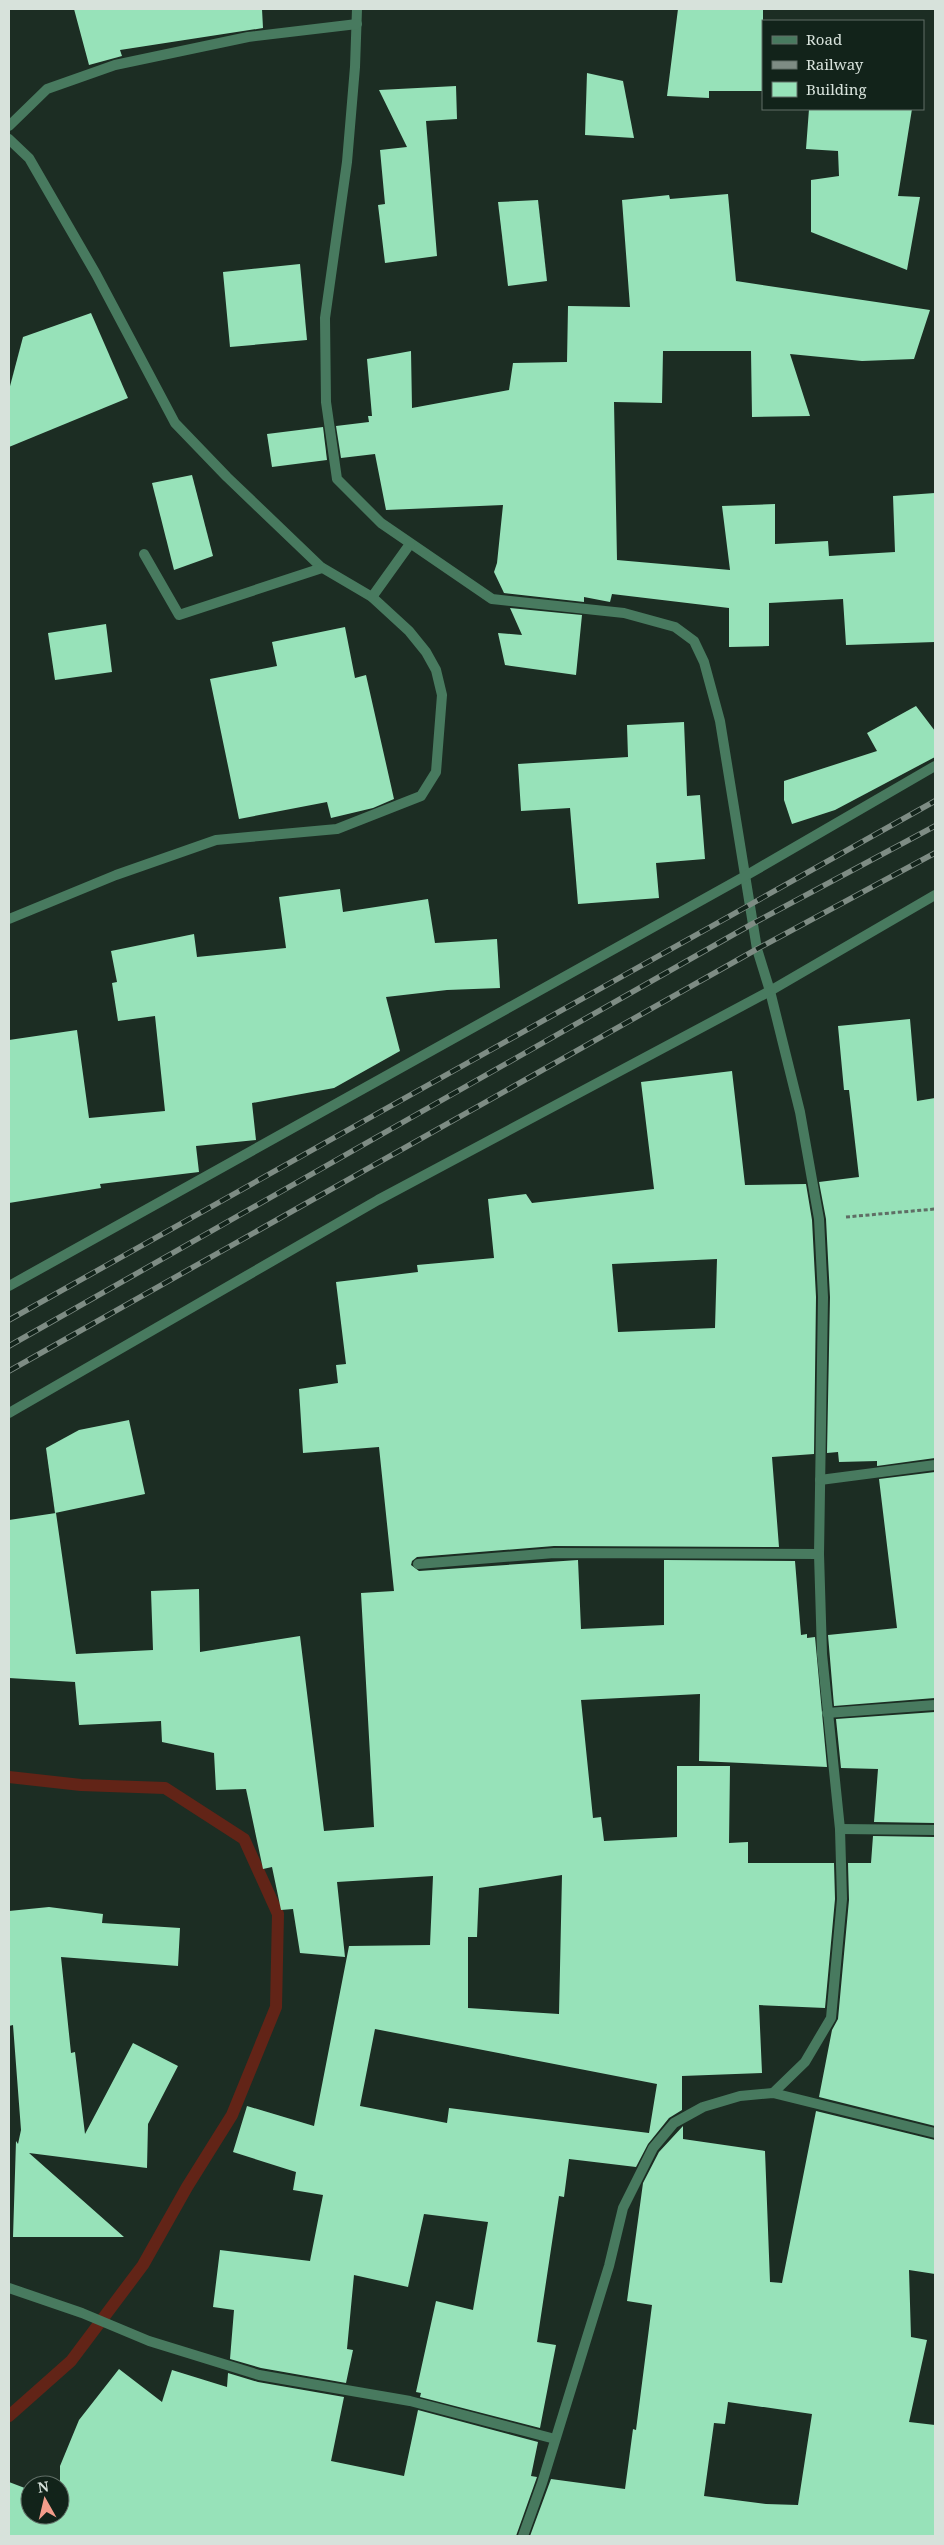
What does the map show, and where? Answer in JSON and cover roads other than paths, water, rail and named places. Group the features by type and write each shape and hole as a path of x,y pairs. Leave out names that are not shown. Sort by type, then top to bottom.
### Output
{"street":[{"path":"357,9 347,162 326,318 326,402 337,479 381,523 492,599 624,613 675,627 694,641 704,662 720,721 747,875 756,940 800,1112 819,1219 824,1349 819,1554 822,1654 840,1829 842,1899 831,2018 805,2062 772,2093"},
{"path":"9,126 46,89 116,65 248,37 357,24"},
{"path":"9,139 29,158 34,166 96,274 175,423 227,478 322,568 372,597 409,632 426,652 436,670 442,695 436,772 421,796 337,829 216,840 116,875 9,920"},
{"path":"372,597 410,544"},
{"path":"144,554 179,615 322,568"},
{"path":"9,1286 747,875 935,766"},
{"path":"9,1414 378,1200 770,991 935,895"},
{"path":"820,1480 935,1465"},
{"path":"418,1564 554,1553 819,1554"},
{"path":"827,1713 935,1705"},
{"path":"840,1829 935,1830"},
{"path":"523,2536 542,2483 609,2266 623,2208 653,2148 674,2123 704,2107 740,2096 772,2093 935,2133"},
{"path":"9,2288 82,2313 149,2341 259,2375 410,2400 555,2439"}],"waterway":[{"path":"9,1777 81,1785 165,1788 244,1839 278,1914 276,2007 232,2115 187,2187 143,2265 71,2361 9,2416"}],"railway":[{"path":"9,1320 935,801"},
{"path":"9,1346 752,924 935,826"},
{"path":"9,1371 757,949 935,853"}]}
